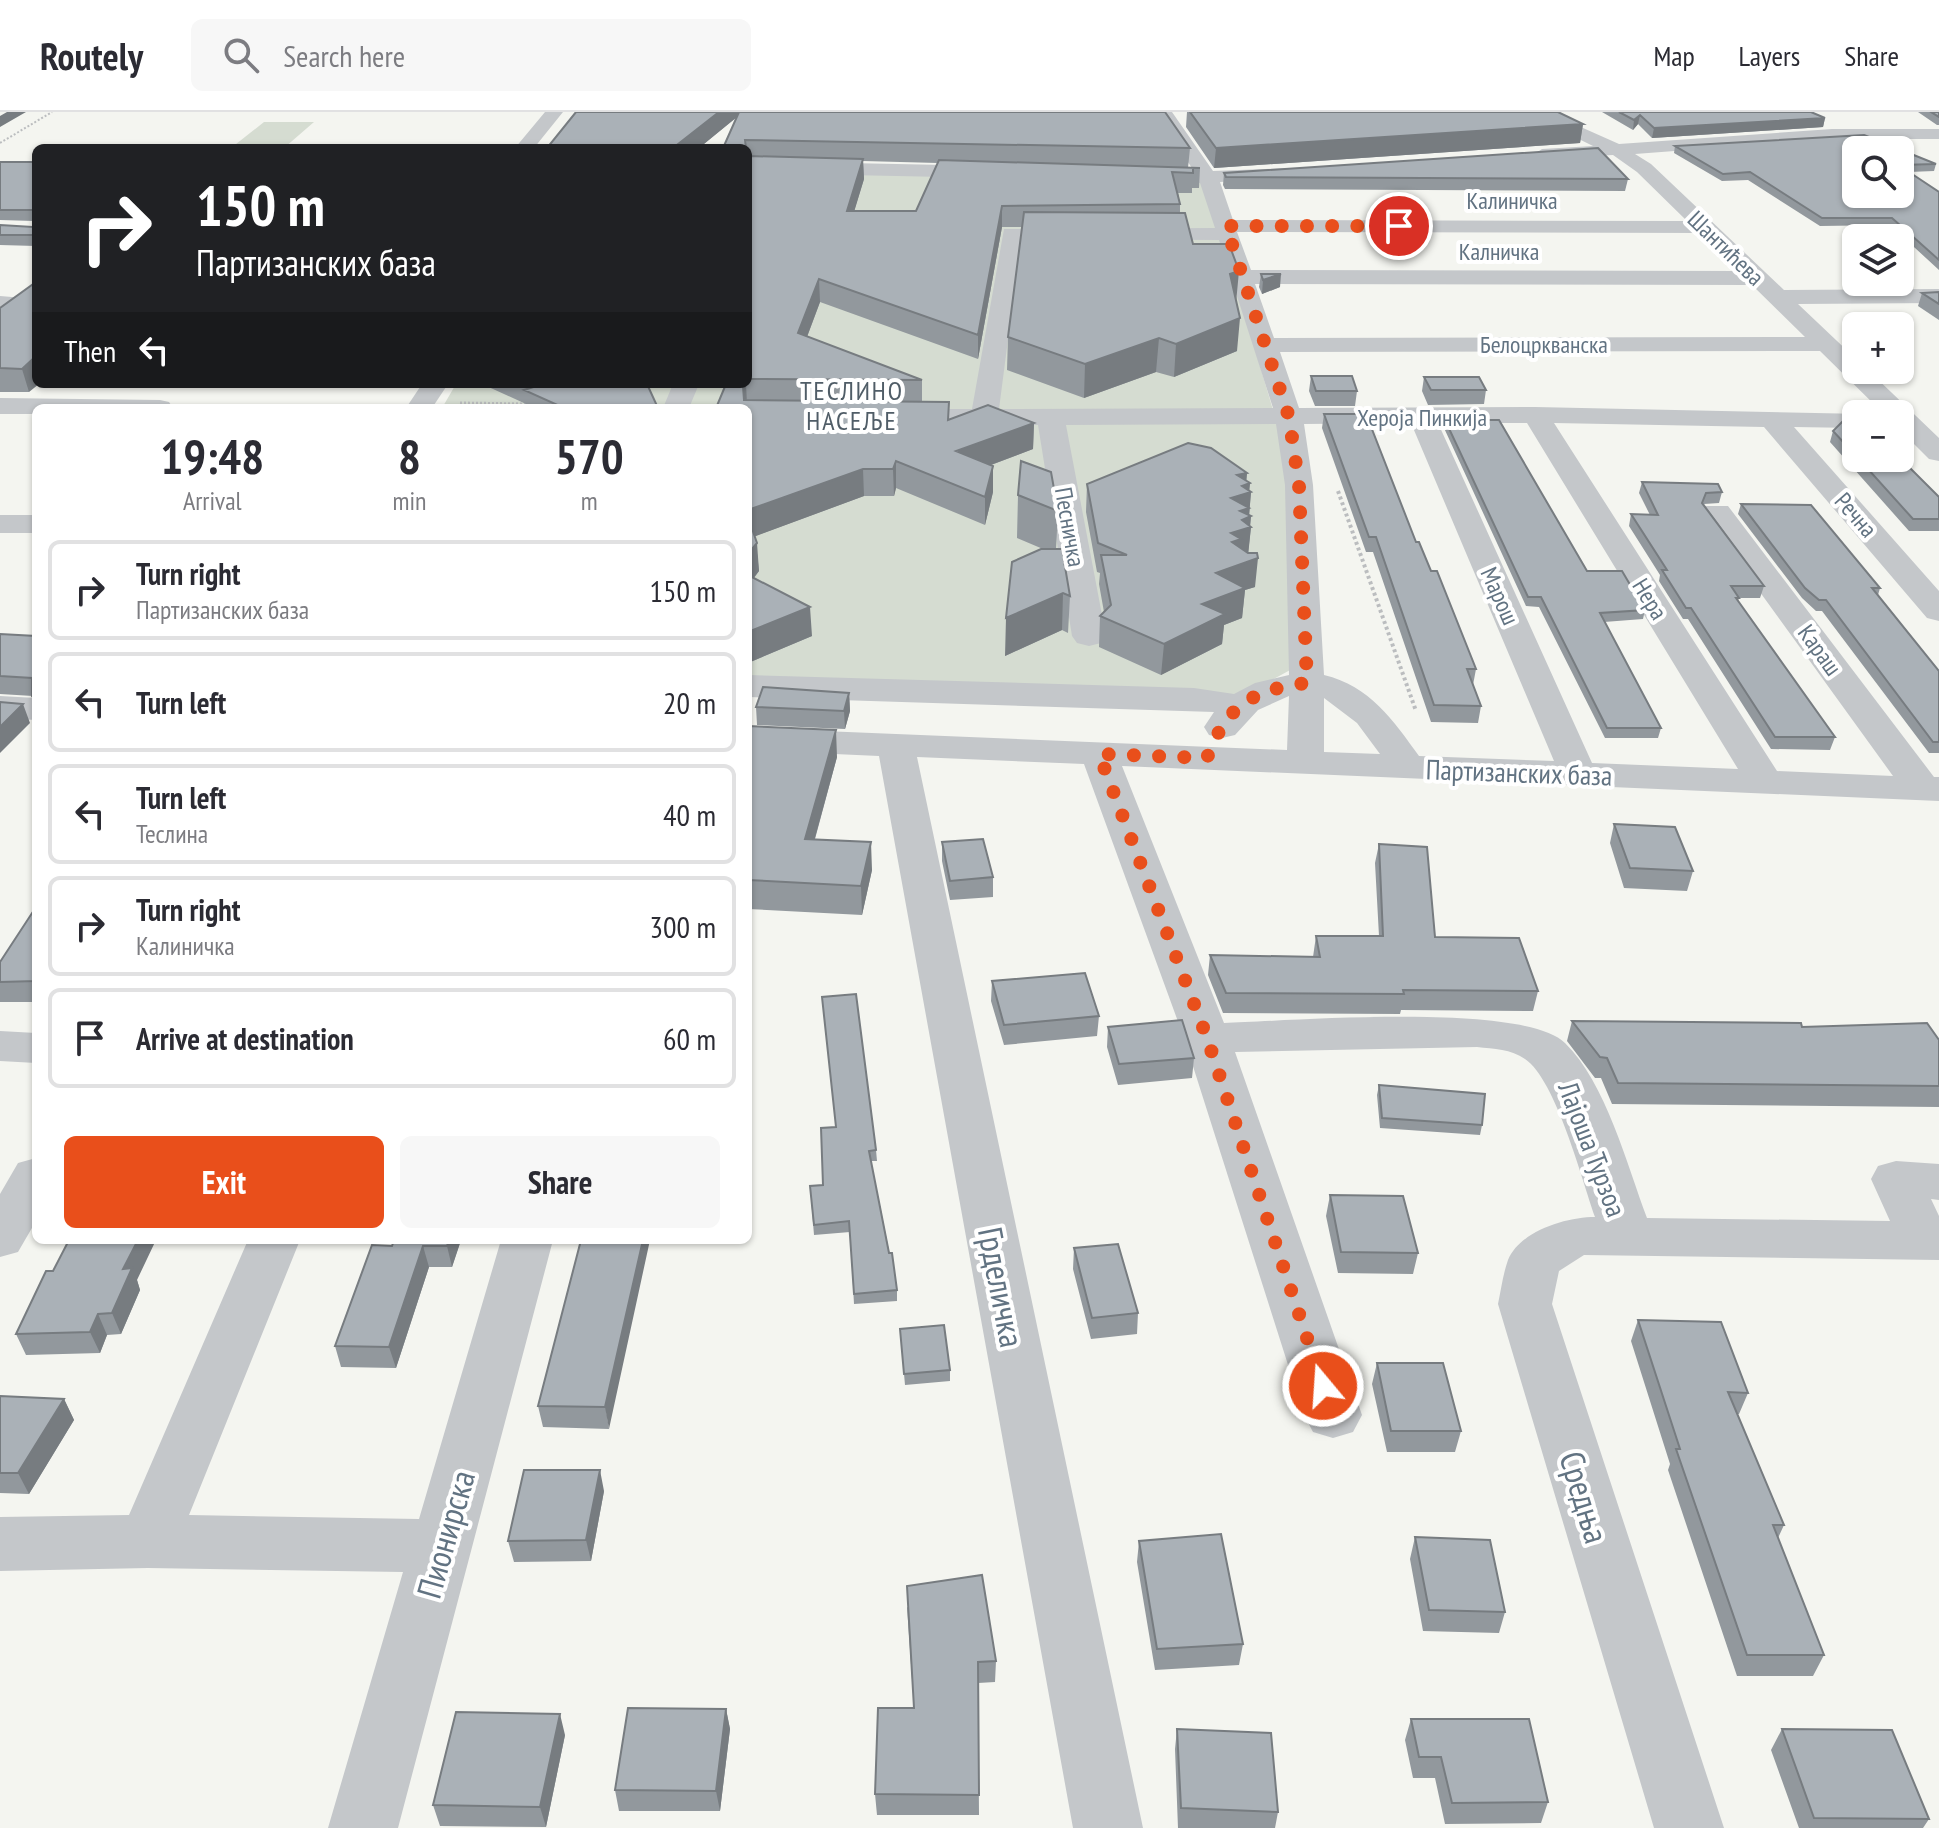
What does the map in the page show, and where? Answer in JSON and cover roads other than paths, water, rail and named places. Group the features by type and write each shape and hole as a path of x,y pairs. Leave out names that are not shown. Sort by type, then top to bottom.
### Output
{"street":[{"path":"527,144 554,112"},
{"name":"Шантићева","path":"1533,112 1617,150 1644,168 1883,400"},
{"path":"1167,117 1208,177 1263,345 1301,417 1299,485 1307,683 1305,763"},
{"path":"1524,156 1832,134 1939,134"},
{"path":"752,166 792,159 1013,172"},
{"path":"1121,175 1208,177 1309,171"},
{"name":"Калиничка","path":"984,418 1011,233 1702,227"},
{"name":"Калничка","path":"1242,277 1756,278"},
{"path":"4,307 32,289"},
{"path":"1777,297 1939,296"},
{"path":"4,307 32,306"},
{"name":"Белоцркванска","path":"1263,345 1826,344"},
{"path":"0,406 32,406"},
{"name":"Хероја Пинкија","path":"860,417 1051,419 1535,415 1842,420"},
{"name":"Нера","path":"1535,415 1765,782"},
{"name":"Марош","path":"1422,417 1578,774"},
{"name":"Песничка","path":"1051,419 1089,636"},
{"name":"Речна","path":"1772,419 1939,611"},
{"name":"Шантићева","path":"1914,430 1939,453"},
{"name":"Караш","path":"1717,512 1930,789"},
{"path":"0,524 32,524"},
{"path":"1207,758 1215,738 1240,705 1256,694 1307,683 1335,688 1355,700 1421,768"},
{"path":"752,686 1194,699 1240,705"},
{"path":"0,707 32,709"},
{"name":"Партизанских база","path":"752,739 1930,789"},
{"name":"Грделичка","path":"896,745 1108,1828"},
{"path":"1099,754 1207,1038 1333,1415"},
{"name":"Лајоша Турзоа","path":"1207,1038 1477,1032 1521,1038 1547,1051 1566,1075 1627,1235 1932,1241"},
{"path":"0,1046 32,1048"},
{"path":"1932,1241 1896,1179 1939,1182"},
{"path":"0,1238 32,1183"},
{"name":"Средња","path":"1627,1235 1574,1236 1534,1261 1525,1304 1689,1828"},
{"path":"148,1541 272,1244"},
{"name":"Пионирска","path":"363,1828 526,1244"},
{"path":"0,1544 148,1541 442,1546"}],"district":[{"name":"ТЕСЛИНО НАСЕЉЕ","path":"852,405"}]}
